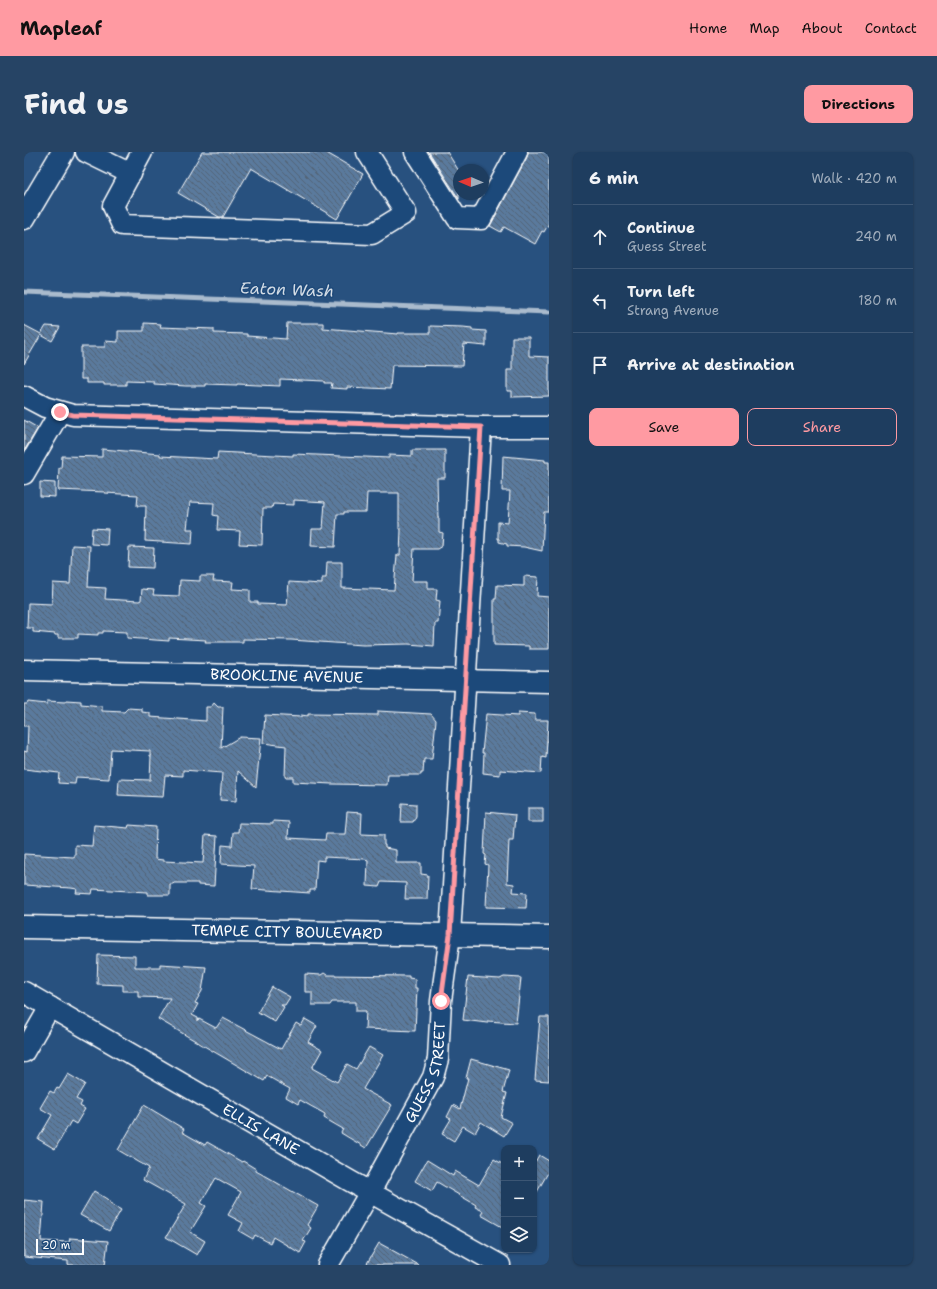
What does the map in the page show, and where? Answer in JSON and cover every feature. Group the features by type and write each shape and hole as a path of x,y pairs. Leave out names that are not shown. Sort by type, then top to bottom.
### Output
{"main road":[{"path":"24,218 63,152"},
{"name":"TEMPLE CITY BOULEVARD","path":"24,926 549,937"}],"street":[{"path":"86,152 131,174"},
{"path":"142,152 113,206 122,225 372,234 406,213 367,152"},
{"path":"414,152 457,218 481,219 517,152"},
{"path":"24,396 45,407 73,415 481,427 549,427"},
{"path":"24,474 60,412"},
{"name":"GUESS STREET","path":"328,1265 433,1077 438,1059 441,1001 450,935 481,427"},
{"name":"BROOKLINE AVENUE","path":"24,670 549,682"},
{"name":"ELLIS LANE","path":"24,992 370,1192 500,1265"},
{"path":"24,1052 50,1007"}],"building":[{"path":"202,152 325,152 363,174 337,219 251,168 223,217 219,217 178,193"},
{"path":"429,152 447,152 455,164 453,164 453,190"},
{"path":"528,152 549,152 549,223 544,232 542,231 535,244 504,227 501,232 490,226 527,157"},
{"path":"144,323 161,324 160,327 214,329 214,333 247,334 247,336 286,339 287,323 323,323 323,328 398,334 430,333 430,326 463,327 472,328 472,330 486,331 486,346 464,344 462,366 392,365 390,389 347,387 347,389 331,388 332,383 324,383 324,381 280,379 280,386 205,384 205,386 186,386 154,384 154,382 126,381 126,385 104,385 104,383 87,383 87,379 81,379 81,347 105,347 105,341 118,342 118,331 144,331"},
{"path":"24,325 41,334 46,326 60,327 52,341 41,335 24,364"},
{"path":"512,337 529,337 529,356 549,357 549,396 512,397 512,391 507,391 507,370 512,370"},
{"path":"24,420 38,428 24,451"},
{"path":"102,449 160,454 160,456 217,459 218,452 293,456 293,454 389,458 389,455 412,456 412,450 445,450 445,478 437,478 439,532 443,533 442,546 437,549 414,549 412,581 428,581 428,589 437,589 436,600 440,601 438,623 435,623 434,646 408,644 363,645 291,640 243,639 243,642 205,642 206,640 169,638 169,641 127,638 127,632 103,631 103,633 98,633 98,635 78,634 78,638 58,638 58,635 55,634 33,632 33,628 27,628 28,603 52,604 53,583 70,584 72,545 90,546 88,587 106,588 105,599 139,601 141,600 142,589 154,590 153,595 179,596 180,580 200,581 200,576 214,576 213,581 233,582 232,589 250,590 250,602 258,602 258,604 287,605 289,582 322,584 322,578 326,578 327,562 342,562 342,588 394,590 397,555 400,555 401,529 399,529 399,493 367,493 366,512 344,512 344,514 337,514 335,547 311,546 312,529 323,529 325,502 294,500 294,505 273,504 272,508 263,508 262,545 239,544 240,531 217,530 218,516 213,515 214,503 190,502 187,529 193,529 192,544 145,541 146,506 137,506 138,495 58,490 59,468 61,468 62,456 102,457"},
{"path":"503,456 545,460 545,462 549,462 549,512 544,512 542,551 524,547 507,546 507,544 499,542 498,522 508,523 510,491 502,491"},
{"path":"40,482 55,483 55,497 40,496"},
{"path":"92,528 108,529 107,545 91,544"},
{"path":"129,547 154,548 153,568 128,567"},
{"path":"524,576 538,577 537,596 549,597 549,649 529,649 529,646 494,645 494,599 496,599 497,585 524,586"},
{"path":"66,700 81,701 81,704 102,706 102,711 124,712 128,708 142,709 142,712 150,713 150,717 206,721 206,707 211,707 214,703 218,707 223,707 221,748 240,737 261,738 256,787 238,771 236,801 220,800 222,773 183,770 183,776 165,775 163,797 118,795 119,779 150,780 150,751 111,749 109,779 76,777 75,784 58,783 59,773 24,769 24,751 27,752 28,726 24,726 24,704 27,704 28,702 47,704 47,701 65,702"},
{"path":"378,711 431,714 436,720 432,759 424,759 423,773 421,773 421,775 388,775 387,785 293,782 293,777 285,777 286,746 263,743 265,715 301,717 301,715 308,716 308,714 378,715"},
{"path":"518,713 535,714 535,720 548,720 546,758 542,757 541,773 500,770 500,775 483,773 484,753 482,753 486,714 518,716"},
{"path":"402,803 416,804 416,816 413,822 401,822"},
{"path":"528,808 543,808 543,822 528,822"},
{"path":"347,812 362,813 361,834 384,835 385,848 396,850 396,863 421,863 421,874 428,875 427,899 405,899 406,883 381,882 379,887 367,886 368,860 365,859 324,857 324,861 317,860 315,890 310,890 310,893 252,889 254,866 221,864 222,845 232,846 233,832 238,832 239,823 273,824 273,821 289,822 288,838 325,840 326,834 345,834"},
{"path":"486,812 515,815 513,840 509,840 507,883 514,884 513,892 527,893 526,908 486,907 488,865 485,864 486,855 484,854"},
{"path":"94,825 128,828 129,825 156,827 155,859 163,861 203,863 205,835 217,836 214,886 198,885 198,883 174,883 170,884 170,895 148,895 148,892 93,889 92,894 76,893 77,889 71,888 24,885 24,854 73,857 75,856 75,845 92,846"},
{"path":"98,955 135,956 135,967 160,967 160,964 206,967 202,991 195,1003 198,1004 192,1015 198,1018 198,1021 199,1019 216,1028 223,1018 281,1049 296,1023 301,1026 305,1019 317,1026 308,1042 322,1050 312,1068 337,1082 347,1064 356,1069 369,1047 383,1055 363,1089 392,1105 366,1148 341,1133 343,1129 324,1118 325,1114 300,1100 298,1104 286,1097 290,1089 267,1076 264,1081 158,1019 170,998 138,997 138,991 123,991 123,985 97,984"},
{"path":"324,973 327,975 409,976 409,978 415,979 415,988 417,988 415,1031 365,1029 366,1011 356,1011 356,1002 332,1002 330,1005 312,1005 312,992 305,992 305,974 321,975"},
{"path":"468,977 500,979 504,977 521,978 516,1023 487,1021 487,1023 463,1020"},
{"path":"272,987 290,997 285,1005 281,1005 284,1007 275,1022 258,1012"},
{"path":"540,1017 549,1017 549,1081 535,1080"},
{"path":"471,1059 509,1070 503,1092 507,1093 501,1117 512,1123 504,1136 481,1122 475,1133 463,1126 454,1141 442,1134 451,1119 447,1117 453,1105 460,1109"},
{"path":"68,1074 85,1084 76,1099 82,1102 80,1106 85,1109 76,1124 71,1121 55,1149 38,1139 52,1115 40,1108 50,1091 54,1093 57,1088 59,1089"},
{"path":"144,1105 184,1129 182,1132 205,1145 207,1142 242,1162 243,1161 256,1169 256,1171 318,1206 307,1225 311,1228 303,1241 306,1242 300,1253 273,1237 270,1243 255,1235 253,1239 239,1231 243,1223 228,1215 241,1192 216,1178 201,1203 206,1206 190,1232 205,1241 197,1255 166,1237 186,1204 143,1180 149,1168 118,1150"},
{"path":"539,1155 549,1161 549,1171 537,1192 537,1181 537,1159"},
{"path":"494,1159 501,1163 501,1226 481,1215 483,1211 475,1207 476,1205 437,1182 432,1191 415,1181 427,1160 453,1176 455,1171 479,1185"},
{"path":"94,1191 121,1210 109,1231 80,1215"},
{"path":"24,1200 44,1202 41,1241 69,1242 70,1238 108,1241 105,1265 68,1265 68,1261 24,1257"},
{"path":"379,1243 419,1265 366,1265"}],"waterway":[{"name":"Eaton Wash","path":"24,292 549,312"}],"route":[{"path":"60,412 73,415 481,427 450,935 441,1001"}]}
